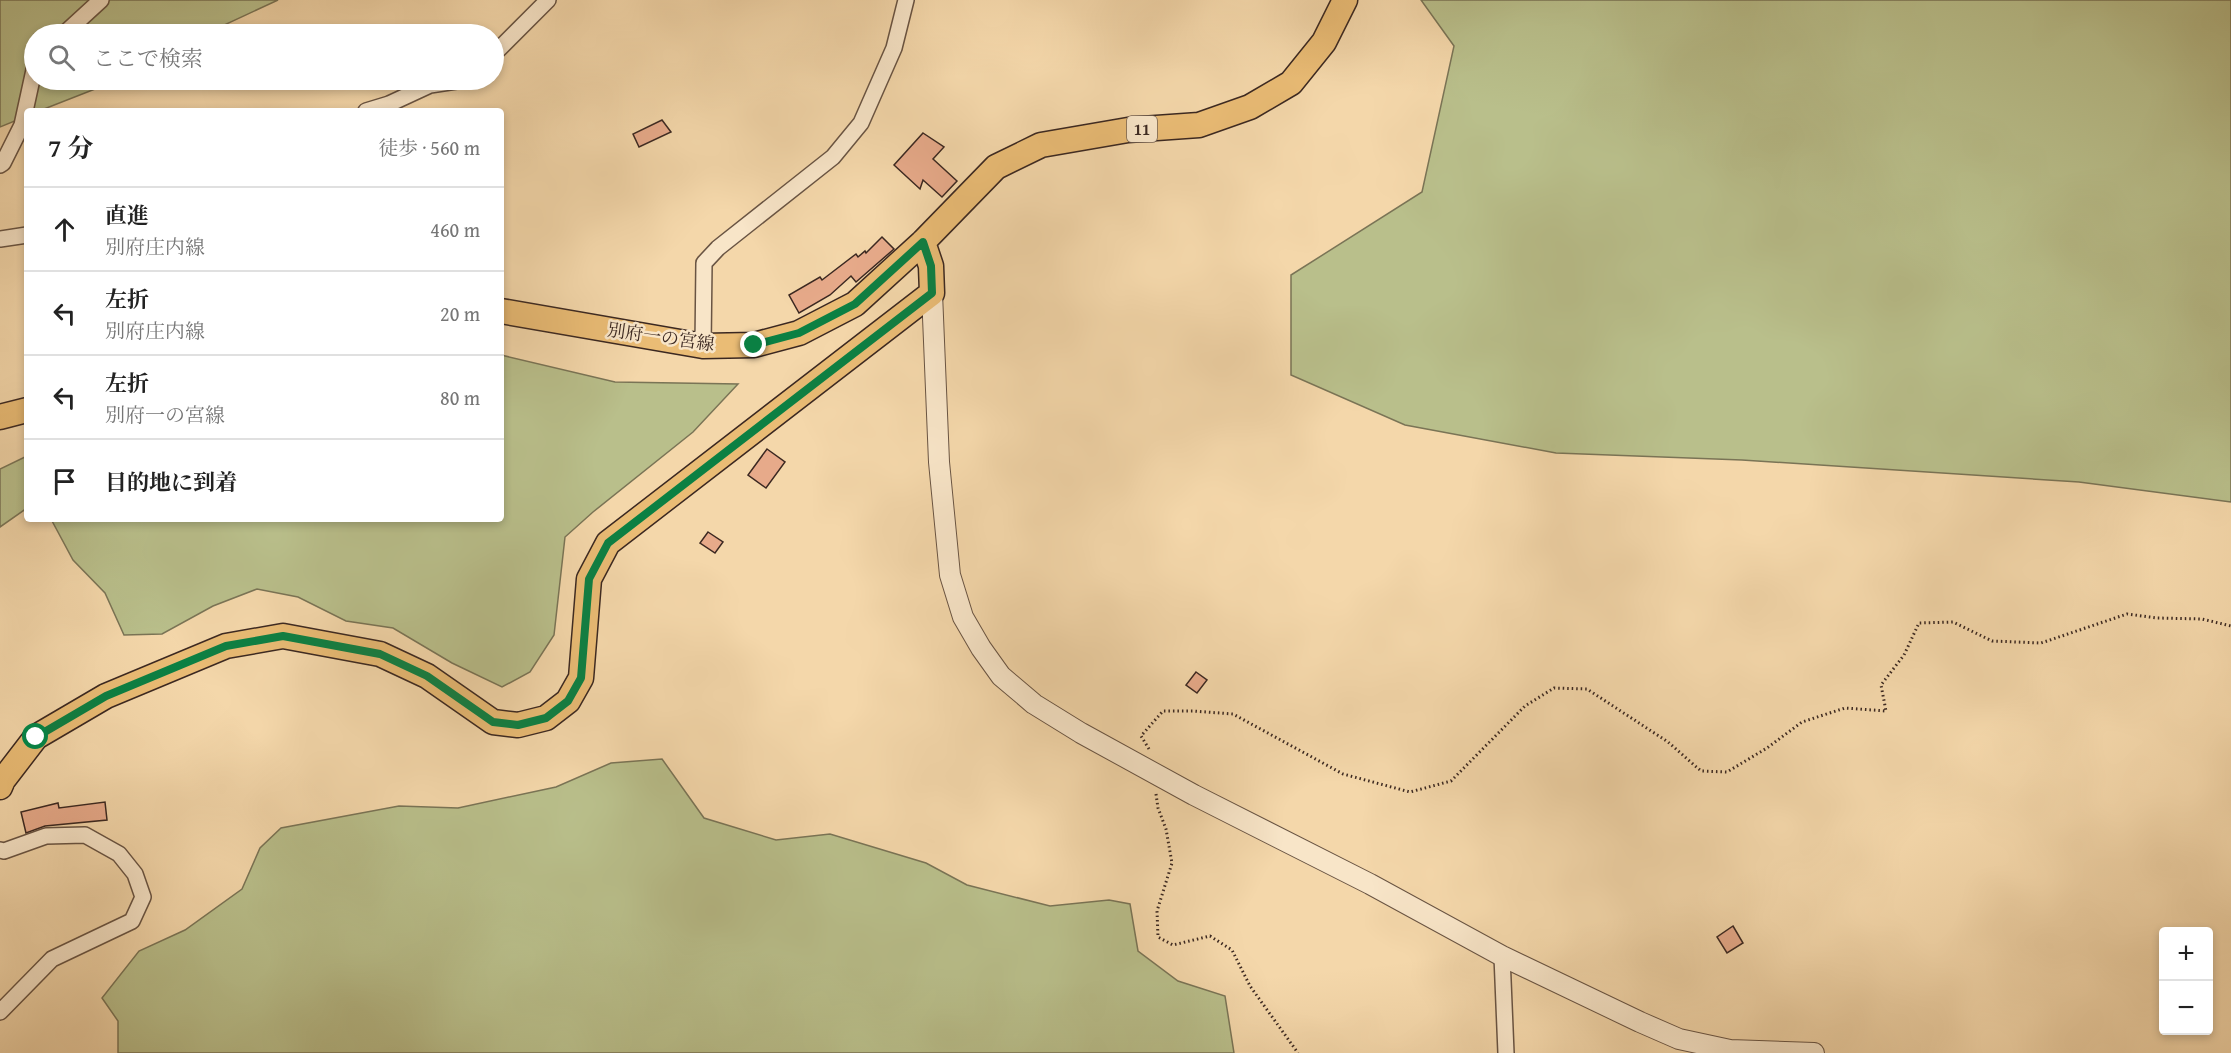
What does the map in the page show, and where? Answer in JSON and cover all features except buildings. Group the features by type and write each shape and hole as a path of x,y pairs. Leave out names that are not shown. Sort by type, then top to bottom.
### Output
{"main road":[{"name":"別府一の宮線","path":"504,312 703,346 754,345 799,333 855,304 923,242 996,167 1041,145 1128,130 1199,124 1250,107 1291,83 1324,42 1344,0"},
{"path":"0,787 36,737 106,696 226,646 283,636 380,654 427,676 493,722 518,725 546,718 568,701 581,678 589,579 608,543 932,293 931,266 923,242"},
{"path":"0,417 24,412"}],"street":[{"path":"75,24 101,0"},
{"path":"504,44 548,0"},
{"path":"703,346 704,263 718,248 833,157 861,123 894,48 906,0"},
{"path":"26,108 30,90"},
{"path":"375,108 421,90"},
{"path":"0,165 22,124 24,115"},
{"path":"0,239 24,235"},
{"path":"932,293 940,474 950,575 963,617 1001,676 1034,704 1081,734 1370,884 1502,956 1679,1040 1730,1050 1814,1053"},
{"path":"0,850 4,851 46,836 85,835 119,854 135,874 143,897 132,921 51,959 0,1012"},
{"path":"1502,956 1506,1053"}],"path":[{"path":"1299,1053 1250,986 1232,950 1210,936 1173,945 1158,937 1157,911 1172,863 1166,829 1158,808 1152,772 1153,756 1141,736 1163,711 1233,714 1343,774 1410,792 1451,781 1525,706 1554,688 1587,689 1668,742 1701,771 1727,772 1767,748 1802,722 1845,708 1886,711 1881,685 1904,655 1919,623 1953,622 1992,640 2041,643 2127,614 2157,618 2202,619 2231,626"}],"green space":[{"path":"0,0 278,0 226,24 24,24 24,90 93,90 47,108 24,108 24,117 0,127"},
{"path":"1421,0 2231,0 2231,502 2079,482 1742,460 1556,453 1405,425 1291,375 1291,275 1422,192 1454,46"},
{"path":"504,356 615,382 738,384 693,432 565,537 554,635 530,672 502,687 452,663 393,628 346,621 298,597 257,589 213,606 162,634 124,635 105,593 73,560 53,522 504,522"},
{"path":"24,457 24,510 0,527 0,469"},
{"path":"662,759 704,818 776,840 830,834 926,863 967,885 1050,906 1109,900 1130,904 1138,951 1178,981 1225,996 1234,1053 118,1053 118,1021 102,998 139,951 185,930 242,889 260,848 281,828 399,806 458,808 556,787 611,763"}],"route":[{"path":"36,737 106,696 226,646 283,636 380,654 427,676 493,722 518,725 546,718 568,701 581,678 589,579 608,543 932,293 931,266 923,242 855,304 799,333 754,345"}]}
